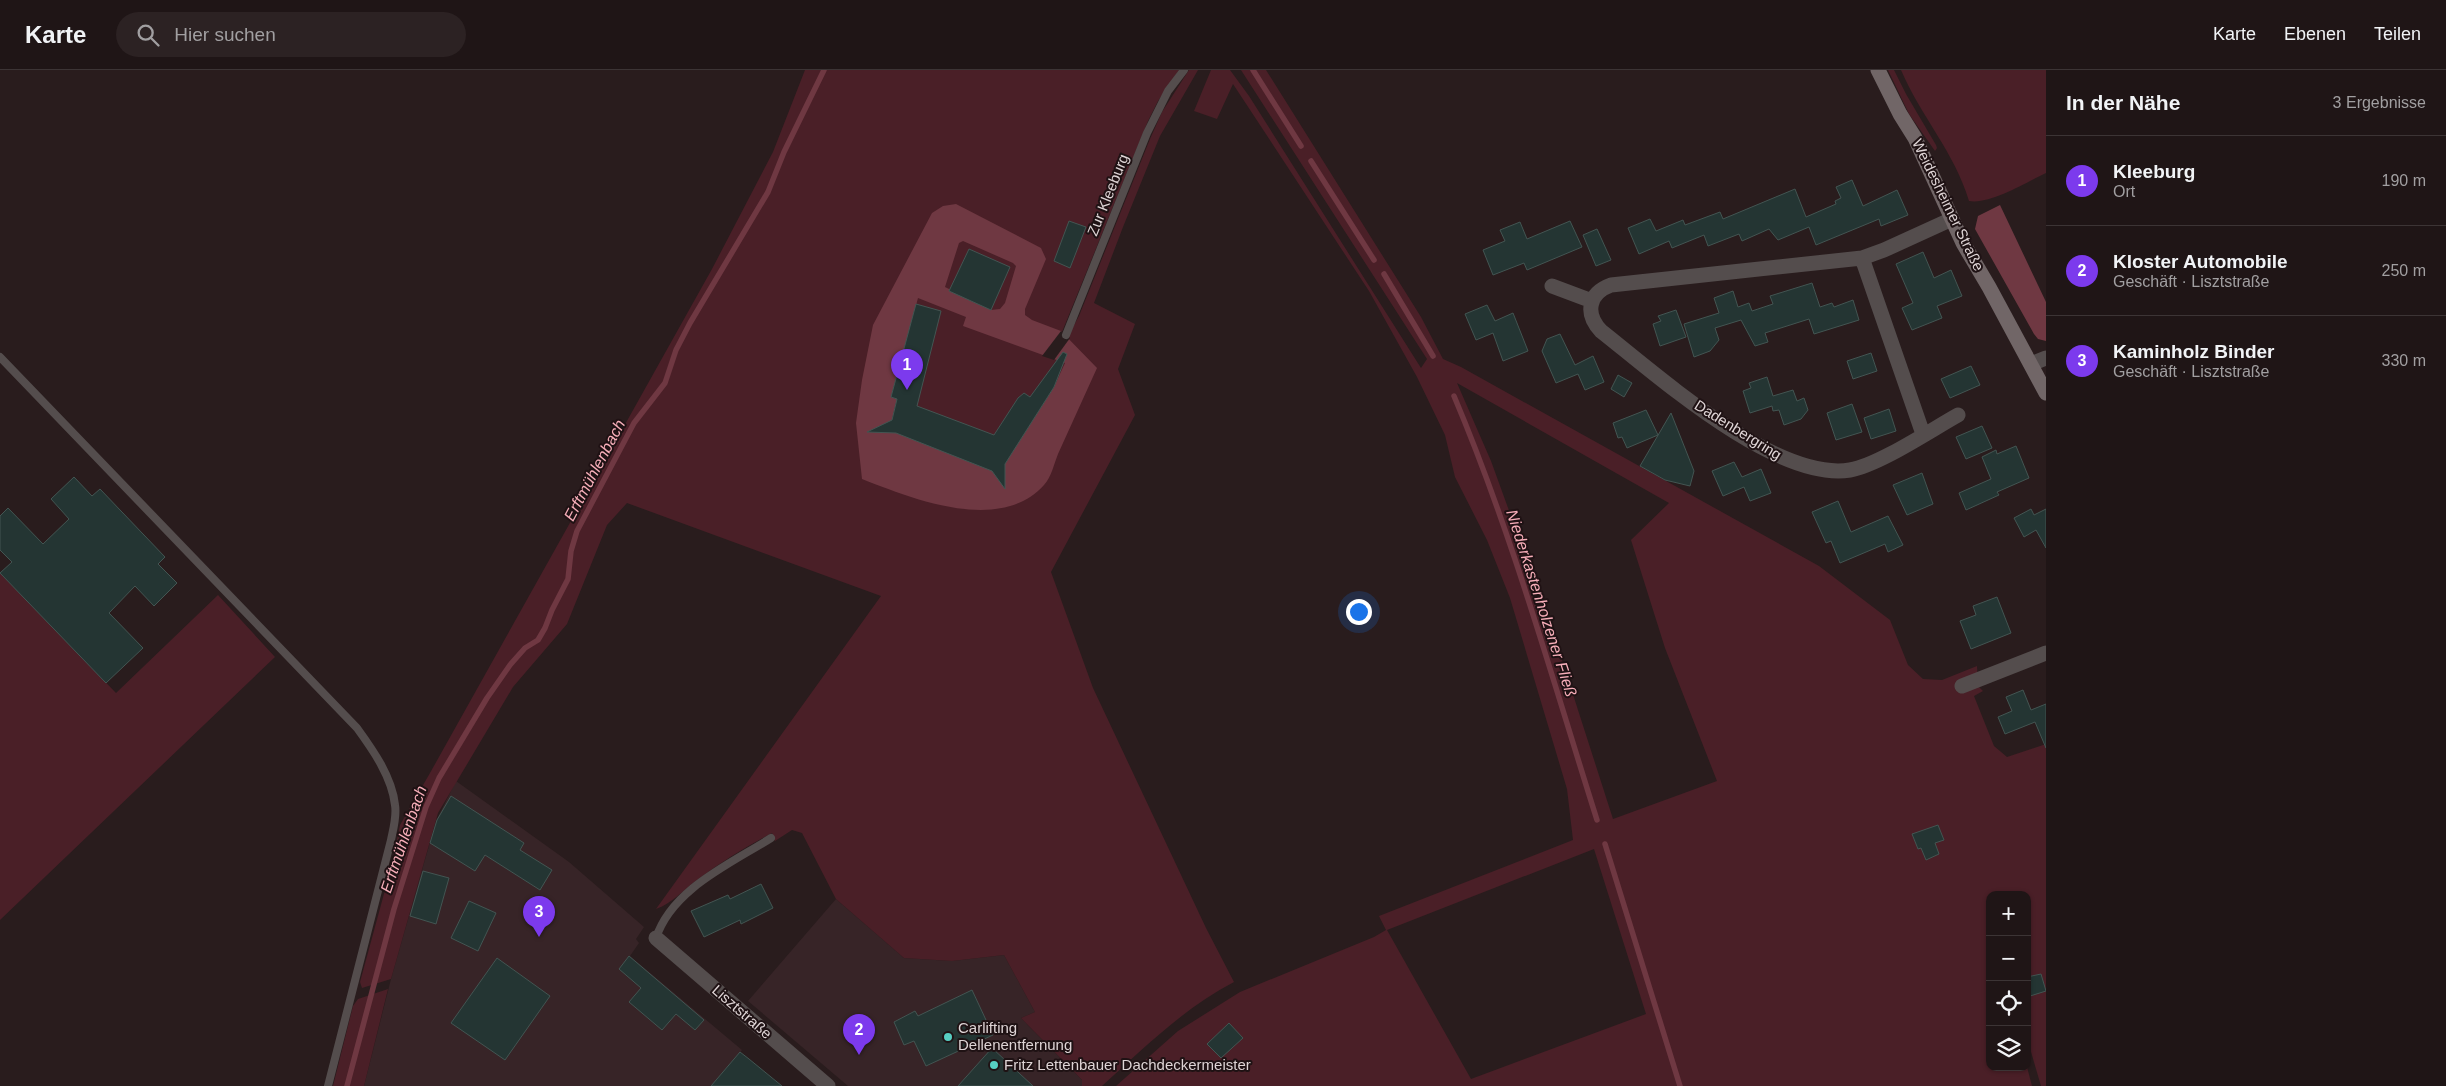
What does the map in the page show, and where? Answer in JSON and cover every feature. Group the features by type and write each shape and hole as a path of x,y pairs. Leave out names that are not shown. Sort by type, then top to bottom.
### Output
{"street":[{"name":"Weidesheimer Straße","path":"1878,70 1900,114 1915,138 1963,243 2046,393"},
{"path":"1552,286 1592,300 1603,288 1625,283 1862,258 1952,219"},
{"path":"1862,258 1923,434"},
{"name":"Dadenbergring","path":"1592,300 1590,313 1592,320 1600,331 1712,417 1781,458 1818,470 1851,470 1876,460 1958,415"},
{"path":"2031,364 2046,358"},
{"path":"1962,686 2046,653"},
{"name":"Lisztstraße","path":"656,938 828,1086"}],"lane":[{"name":"Zur Kleeburg","path":"1066,335 1147,133 1168,91 1184,70"},
{"path":"0,357 357,728 374,751 384,771 395,806 392,840 328,1086"},
{"path":"656,938 666,914 688,892 771,838"}],"shaded area":[{"path":"805,70 1179,70 1158,101 1148,121 1062,332 1068,336 1079,316 1162,112 1189,70 1198,70 1160,136 1094,303 1135,324 1118,369 1135,415 1051,572 1093,688 1206,928 1234,982 1181,1016 1102,1086 1082,1086 1082,1080 1021,1018 1035,1012 1004,955 952,961 904,958 836,899 802,833 792,830 775,841 772,833 724,861 673,900 656,909 881,596 627,503 607,525 567,624 513,687 438,813 391,979 362,988 360,982 391,868 400,825 712,269 773,152"},
{"path":"1211,70 1230,70 1249,96 1421,368 1427,359 1241,70 1266,70 1421,317 1443,359 1461,367 1819,566 1890,620 1908,665 1923,679 1942,680 1977,666 1978,686 1983,691 1974,696 1994,746 2007,757 2046,744 2046,1086 2041,1086 2031,1052 2031,891 1986,891 1986,1071 2028,1071 2032,1086 1116,1086 1178,1031 1240,992 1374,937 1386,930 1379,916 1573,840 1567,789 1510,598 1487,540 1455,477 1445,435 1417,377 1369,291 1233,84 1217,119 1194,111","holes":["1457,383 1669,503 1631,540 1665,648 1717,781 1613,819 1552,629 1491,461","1594,849 1646,1014 1471,1079 1387,930"]},
{"path":"1888,70 1894,70 1936,145 1935,151 1909,114"},
{"path":"1901,70 2046,70 2046,173 1987,200 1969,201 1955,167"},
{"path":"956,204 1041,248 1046,259 1025,309 1025,315 1032,320 1061,331 1097,368 1046,482 1026,500 1004,508 981,510 930,503 862,479 856,423 873,325 932,213 943,206","holes":["963,241 1016,266 1005,303 1000,309 991,310 945,287 959,243","918,298 966,317 963,326 1065,363 1054,387 1003,466 892,431 891,423 897,399 891,397"]},
{"path":"2000,205 2046,302 2046,341 2038,339 2034,334 1975,229 1978,216"},
{"path":"0,573 116,693 218,595 275,657 0,920"},
{"path":"456,781 569,862 644,927 636,939 639,943 630,956 742,1050 711,1086 364,1086 391,979 436,821"},
{"path":"836,899 904,958 952,961 1004,955 1035,1012 1021,1018 1082,1080 1082,1086 848,1086 748,1001"},
{"path":"388,989 364,1086 333,1086 353,1006 358,999"}],"pier":[{"path":"1061,331 1070,338 1054,360 1042,356"}],"building":[{"path":"1852,180 1863,206 1897,190 1908,215 1881,226 1879,219 1816,245 1809,227 1778,240 1769,229 1742,241 1739,234 1708,246 1704,235 1672,248 1669,241 1639,254 1628,228 1650,219 1656,231 1683,220 1685,225 1720,212 1723,219 1795,189 1806,217 1836,204 1835,201 1841,198 1836,187"},
{"path":"1069,221 1086,227 1070,268 1054,261"},
{"path":"1570,221 1582,247 1527,270 1524,263 1493,275 1483,250 1505,241 1500,230 1520,222 1527,239"},
{"path":"1597,229 1611,260 1596,266 1583,235"},
{"path":"969,249 1010,267 991,310 949,291"},
{"path":"1923,252 1934,278 1951,270 1962,296 1937,306 1942,318 1912,330 1902,308 1913,303 1896,264"},
{"path":"1812,283 1820,307 1832,303 1834,307 1853,300 1859,320 1814,334 1809,319 1765,333 1768,342 1755,346 1741,320 1715,328 1719,340 1710,351 1694,357 1684,324 1719,313 1714,298 1733,291 1738,307 1749,303 1752,311 1773,304 1770,296"},
{"path":"916,304 941,311 917,406 994,435 1018,398 1024,393 1030,397 1063,352 1067,354 1054,387 1005,464 1005,489 992,471 896,433 867,432 892,420 897,399 891,397"},
{"path":"1487,305 1495,321 1513,313 1528,351 1503,361 1493,333 1476,340 1465,314"},
{"path":"1676,310 1686,337 1660,346 1653,324 1661,321 1658,316"},
{"path":"1560,334 1575,365 1593,356 1604,382 1585,390 1578,374 1556,383 1542,351 1547,339"},
{"path":"1871,353 1877,371 1853,379 1847,361"},
{"path":"1971,366 1980,385 1950,398 1941,379"},
{"path":"1618,375 1632,383 1624,397 1611,389"},
{"path":"1767,377 1773,396 1793,390 1797,401 1804,398 1808,410 1801,419 1784,425 1779,410 1773,411 1772,406 1750,413 1743,391 1751,388 1749,383"},
{"path":"1852,404 1862,432 1836,440 1827,413"},
{"path":"1889,409 1896,431 1871,439 1864,418"},
{"path":"1646,410 1658,435 1627,448 1622,437 1618,438 1613,423"},
{"path":"1671,413 1694,471 1690,486 1665,480 1640,466"},
{"path":"1982,426 1992,448 1966,459 1956,437"},
{"path":"2016,446 2029,478 1997,492 1999,495 1966,510 1959,493 1991,479 1982,457 1996,450 1997,454"},
{"path":"1734,462 1742,477 1761,469 1771,493 1750,501 1744,487 1723,496 1712,471"},
{"path":"1922,473 1933,504 1907,515 1893,485"},
{"path":"74,477 92,496 100,489 165,557 158,564 177,583 154,606 135,586 109,613 143,648 106,683 0,573 12,562 0,550 0,516 8,508 43,544 69,519 51,499"},
{"path":"1838,501 1851,532 1888,516 1903,545 1888,552 1885,544 1840,563 1831,541 1826,543 1812,512"},
{"path":"2031,509 2034,515 2046,509 2046,548 2036,530 2024,537 2014,518"},
{"path":"1997,597 2011,633 1971,649 1960,621 1976,615 1973,606"},
{"path":"2023,690 2031,710 2046,704 2046,748 2035,722 2005,734 1998,717 2012,711 2006,697"},
{"path":"451,796 524,843 520,850 552,870 540,890 485,855 475,871 430,843 437,820"},
{"path":"1938,825 1944,840 1935,843 1939,854 1926,860 1921,848 1918,849 1912,834"},
{"path":"423,871 449,878 436,924 410,916"},
{"path":"761,884 773,908 741,924 740,920 704,937 691,911 728,895 730,899"},
{"path":"469,901 496,913 478,951 451,938"},
{"path":"629,956 704,1020 695,1030 676,1014 662,1030 629,1002 641,988 619,969"},
{"path":"497,958 550,996 505,1060 451,1023"},
{"path":"2041,974 2046,991 2031,996 2031,976"},
{"path":"972,990 993,1035 926,1066 914,1041 904,1045 894,1022 915,1011 918,1016"},
{"path":"1229,1023 1243,1038 1221,1058 1207,1044"},
{"name":"Fritz Lettenbauer Dachdeckermeister","path":"992,1048 1033,1086 958,1086"},
{"path":"740,1052 749,1059 782,1086 711,1086"}],"waterway":[{"name":"Erftmühlenbach","path":"347,1086 394,909 426,807 439,778 487,698 510,665 525,648 538,640 545,628 568,579 571,551 577,531 634,423 665,383 676,350 690,323 768,192 784,152 824,70"},
{"name":"Niederkastenholzener Fließ","path":"1253,70 1301,146"},
{"name":"Niederkastenholzener Fließ","path":"1311,161 1374,260"},
{"name":"Niederkastenholzener Fließ","path":"1384,274 1433,356"},
{"name":"Niederkastenholzener Fließ","path":"1454,396 1513,553 1597,820"},
{"name":"Niederkastenholzener Fließ","path":"1605,844 1680,1086"}],"place":[{"name":"Kleeburg","path":"907,390"},
{"name":"Kaminholz Binder","path":"539,937"},
{"name":"Carlifting Dellenentfernung","path":"948,1037"},
{"name":"Kloster Automobile","path":"859,1055"},
{"name":"Fritz Lettenbauer Dachdeckermeister","path":"994,1065"}]}
